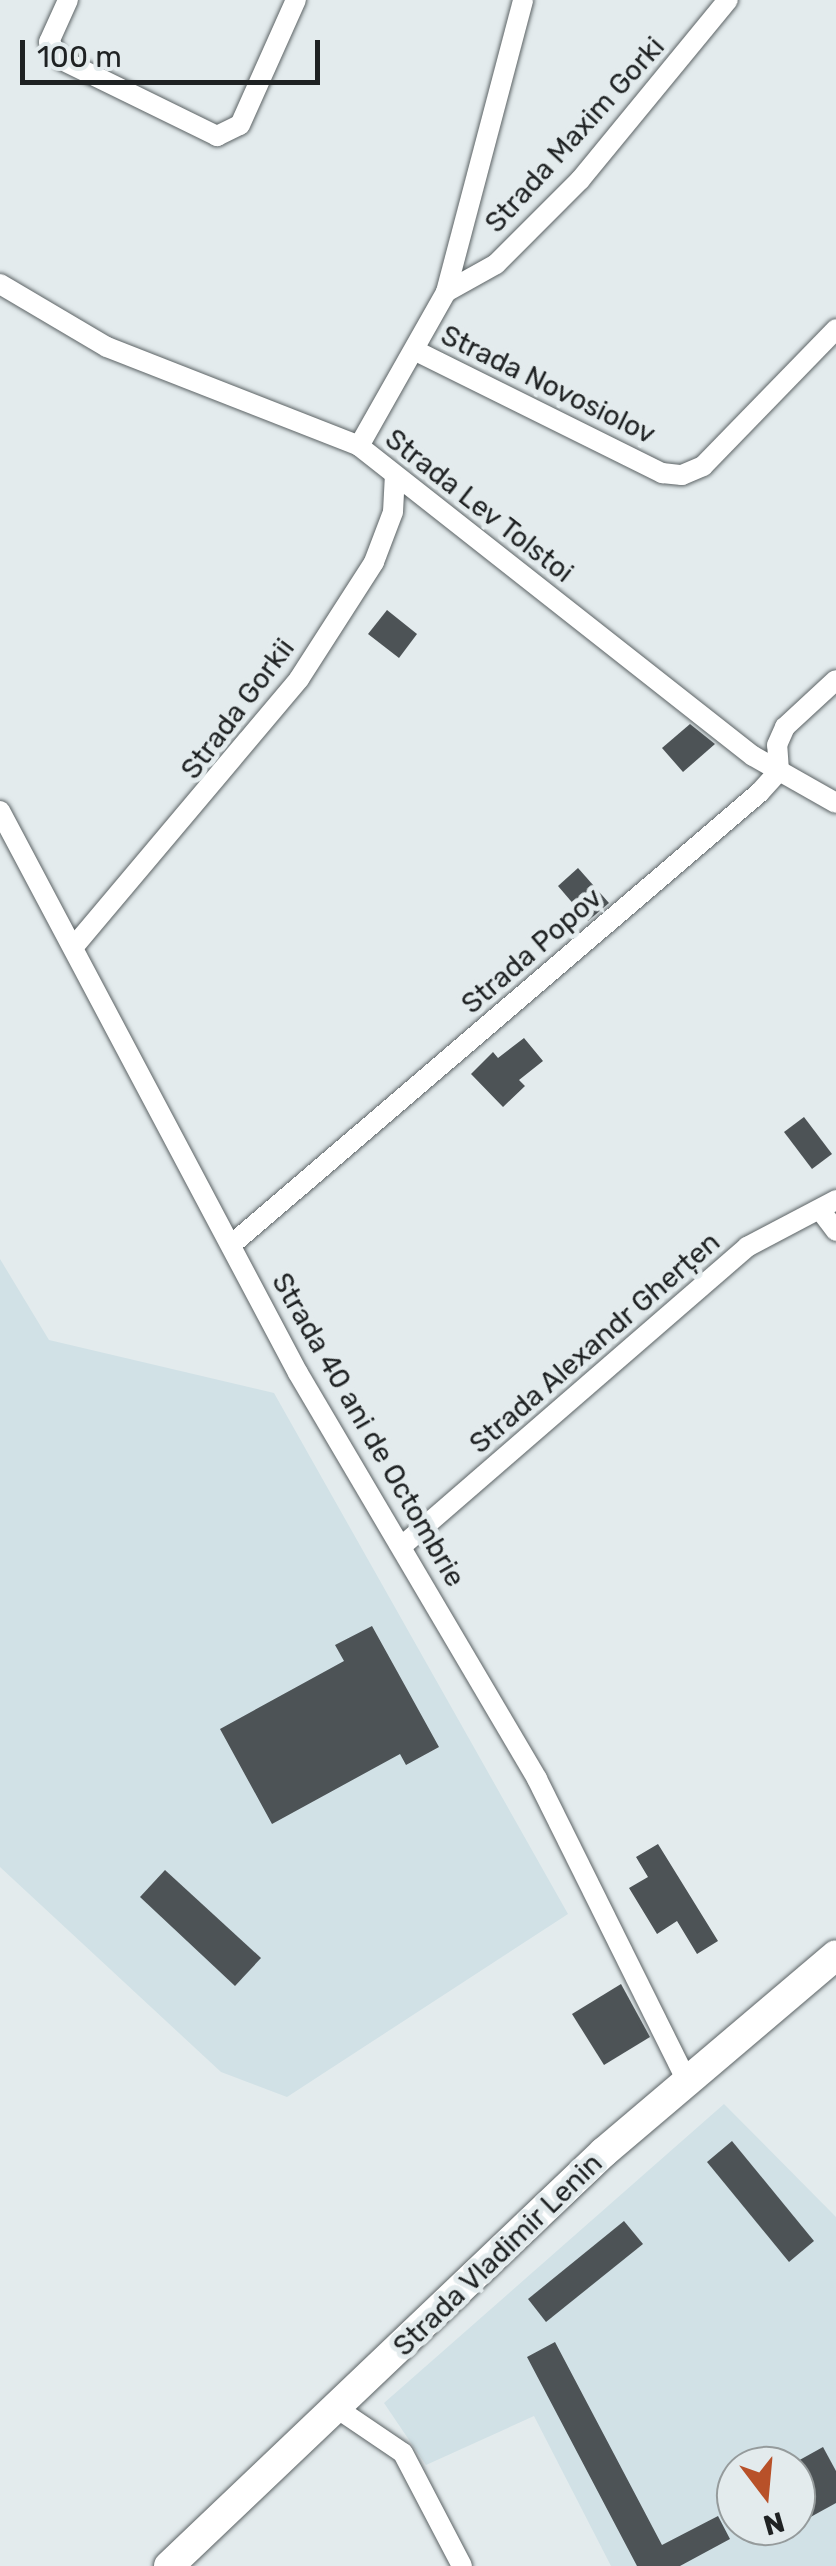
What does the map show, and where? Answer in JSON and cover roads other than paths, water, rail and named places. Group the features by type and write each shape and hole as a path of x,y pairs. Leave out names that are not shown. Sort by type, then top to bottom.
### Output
{"main road":[{"name":"Strada Vladimir Lenin","path":"168,2566 338,2410 686,2078 836,1955"}],"street":[{"path":"68,0 49,42 62,60 199,132 230,133 247,112 296,0"},
{"path":"359,446 446,292 523,0"},
{"name":"Strada Maxim Gorki","path":"446,292 496,264 580,180 728,0"},
{"name":"Strada Lev Tolstoi","path":"0,284 107,346 359,446 395,479 457,519 696,714 780,772 836,803"},
{"name":"Strada Novosiolov","path":"414,350 662,473 682,475 703,466 836,329"},
{"name":"Strada Gorkii","path":"76,944 299,679 374,562 394,512 395,479"},
{"path":"780,772 777,745 785,727 836,680"},
{"name":"Strada Popov","path":"231,1245 780,772"},
{"name":"Strada 40 ani de Octombrie","path":"0,811 76,944 231,1245 536,1780 686,2078"},
{"path":"828,1206 836,1230"},
{"name":"Strada Alexandr Gherțen","path":"402,1546 747,1248 828,1206"},
{"path":"338,2410 403,2453 462,2566"}]}
